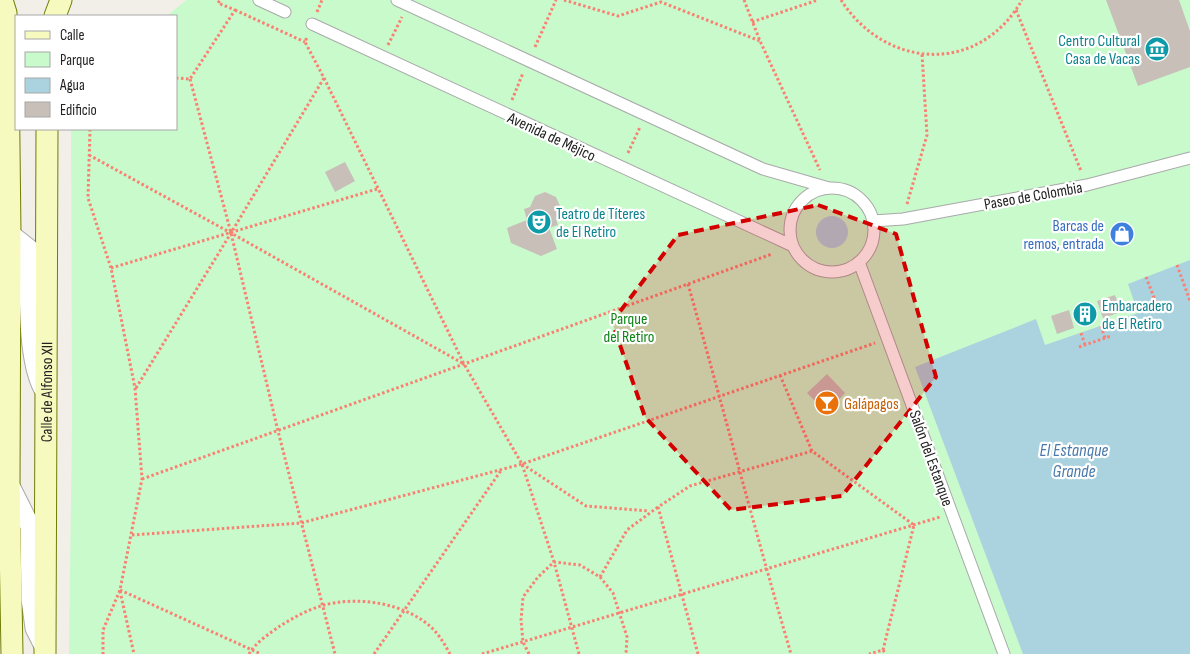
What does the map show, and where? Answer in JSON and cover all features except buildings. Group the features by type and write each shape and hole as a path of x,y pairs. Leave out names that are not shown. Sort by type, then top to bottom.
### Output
{"main road":[{"path":"2,0 6,13 8,60 10,234 9,484 12,654"},
{"path":"55,15 61,0"},
{"name":"Calle de Alfonso XII","path":"45,651 47,130"}],"street":[{"path":"259,0 285,12"},
{"path":"402,2 763,169 852,193 865,205 873,221 874,232 872,244 867,254 859,262 843,271 824,272 800,259 793,246 789,231 790,220 794,210 809,195 829,188"},
{"name":"Avenida de Méjico","path":"312,24 793,246"},
{"name":"Paseo de Colombia","path":"873,221 903,219 1087,185 1190,158"},
{"path":"10,234 29,249 32,349 38,378 46,394"},
{"name":"Salón del Estanque","path":"859,262 1004,654"},
{"path":"9,484 30,526 31,599 35,628 45,651"}],"path":[{"path":"220,0 218,3 305,42 464,364 522,464 554,562 579,654"},
{"path":"545,24 556,0"},
{"path":"564,0 618,16 661,2 760,42"},
{"path":"744,0 760,42 829,188"},
{"path":"752,22 818,0"},
{"path":"842,0 852,16 876,38 906,51 922,54 953,52 982,42 1007,22 1022,0"},
{"path":"383,57 402,2"},
{"path":"235,10 190,79 231,233 278,431 335,654"},
{"path":"1016,10 1087,185"},
{"path":"305,42 312,24"},
{"path":"903,219 927,135 922,54"},
{"path":"178,78 190,79"},
{"path":"136,388 324,78"},
{"path":"621,168 646,115"},
{"path":"90,130 88,198 110,268 136,388 142,479 120,590 103,630 103,654"},
{"path":"89,155 464,364"},
{"path":"110,268 377,189"},
{"path":"142,479 793,246"},
{"path":"1177,265 1190,301"},
{"path":"1146,277 1158,308"},
{"path":"688,284 791,654"},
{"path":"1101,326 1106,338"},
{"path":"1081,333 1085,345"},
{"path":"1080,347 1111,336"},
{"path":"132,535 301,523 522,464 888,338"},
{"path":"780,375 812,451 914,525"},
{"path":"600,577 626,530 650,511 690,486 812,451"},
{"path":"522,464 586,506 650,511"},
{"path":"374,654 502,468"},
{"path":"658,507 698,654"},
{"path":"482,654 952,513"},
{"path":"883,650 914,525"},
{"path":"529,654 523,642 521,620 523,597 538,577 554,562 580,565 600,577 613,593 627,637 626,654"},
{"path":"120,590 261,654"},
{"path":"120,590 134,654"},
{"path":"250,654 252,649 290,620 322,605 365,602 381,603 404,610 420,618 441,638 450,654"},
{"path":"869,654 883,650"},
{"path":"883,650 886,654"}],"highlighted area":[{"path":"818,205 896,234 936,377 842,496 731,510 645,417 612,322 678,235"}],"green space":[{"name":"Parque del Retiro","path":"186,0 1190,0 1190,654 69,654 72,421 71,130 178,130 178,15 168,15"}],"water":[{"path":"832,216 838,217 843,221 847,226 847,238 843,243 838,247 832,248 826,247 821,243 817,238 816,232 817,226 821,221 826,217"},
{"name":"El Estanque Grande","path":"1190,260 1190,654 1023,654 915,367 1036,319 1045,345 1138,313 1128,284"}],"place":[{"name":"Centro Cultural Casa de Vacas","path":"1157,49"},
{"name":"Teatro de Títeres de El Retiro","path":"539,222"},
{"name":"Barcas de remos, entrada","path":"1122,234"},
{"name":"Embarcadero de El Retiro","path":"1085,314"},
{"name":"Galápagos","path":"827,403"}]}
